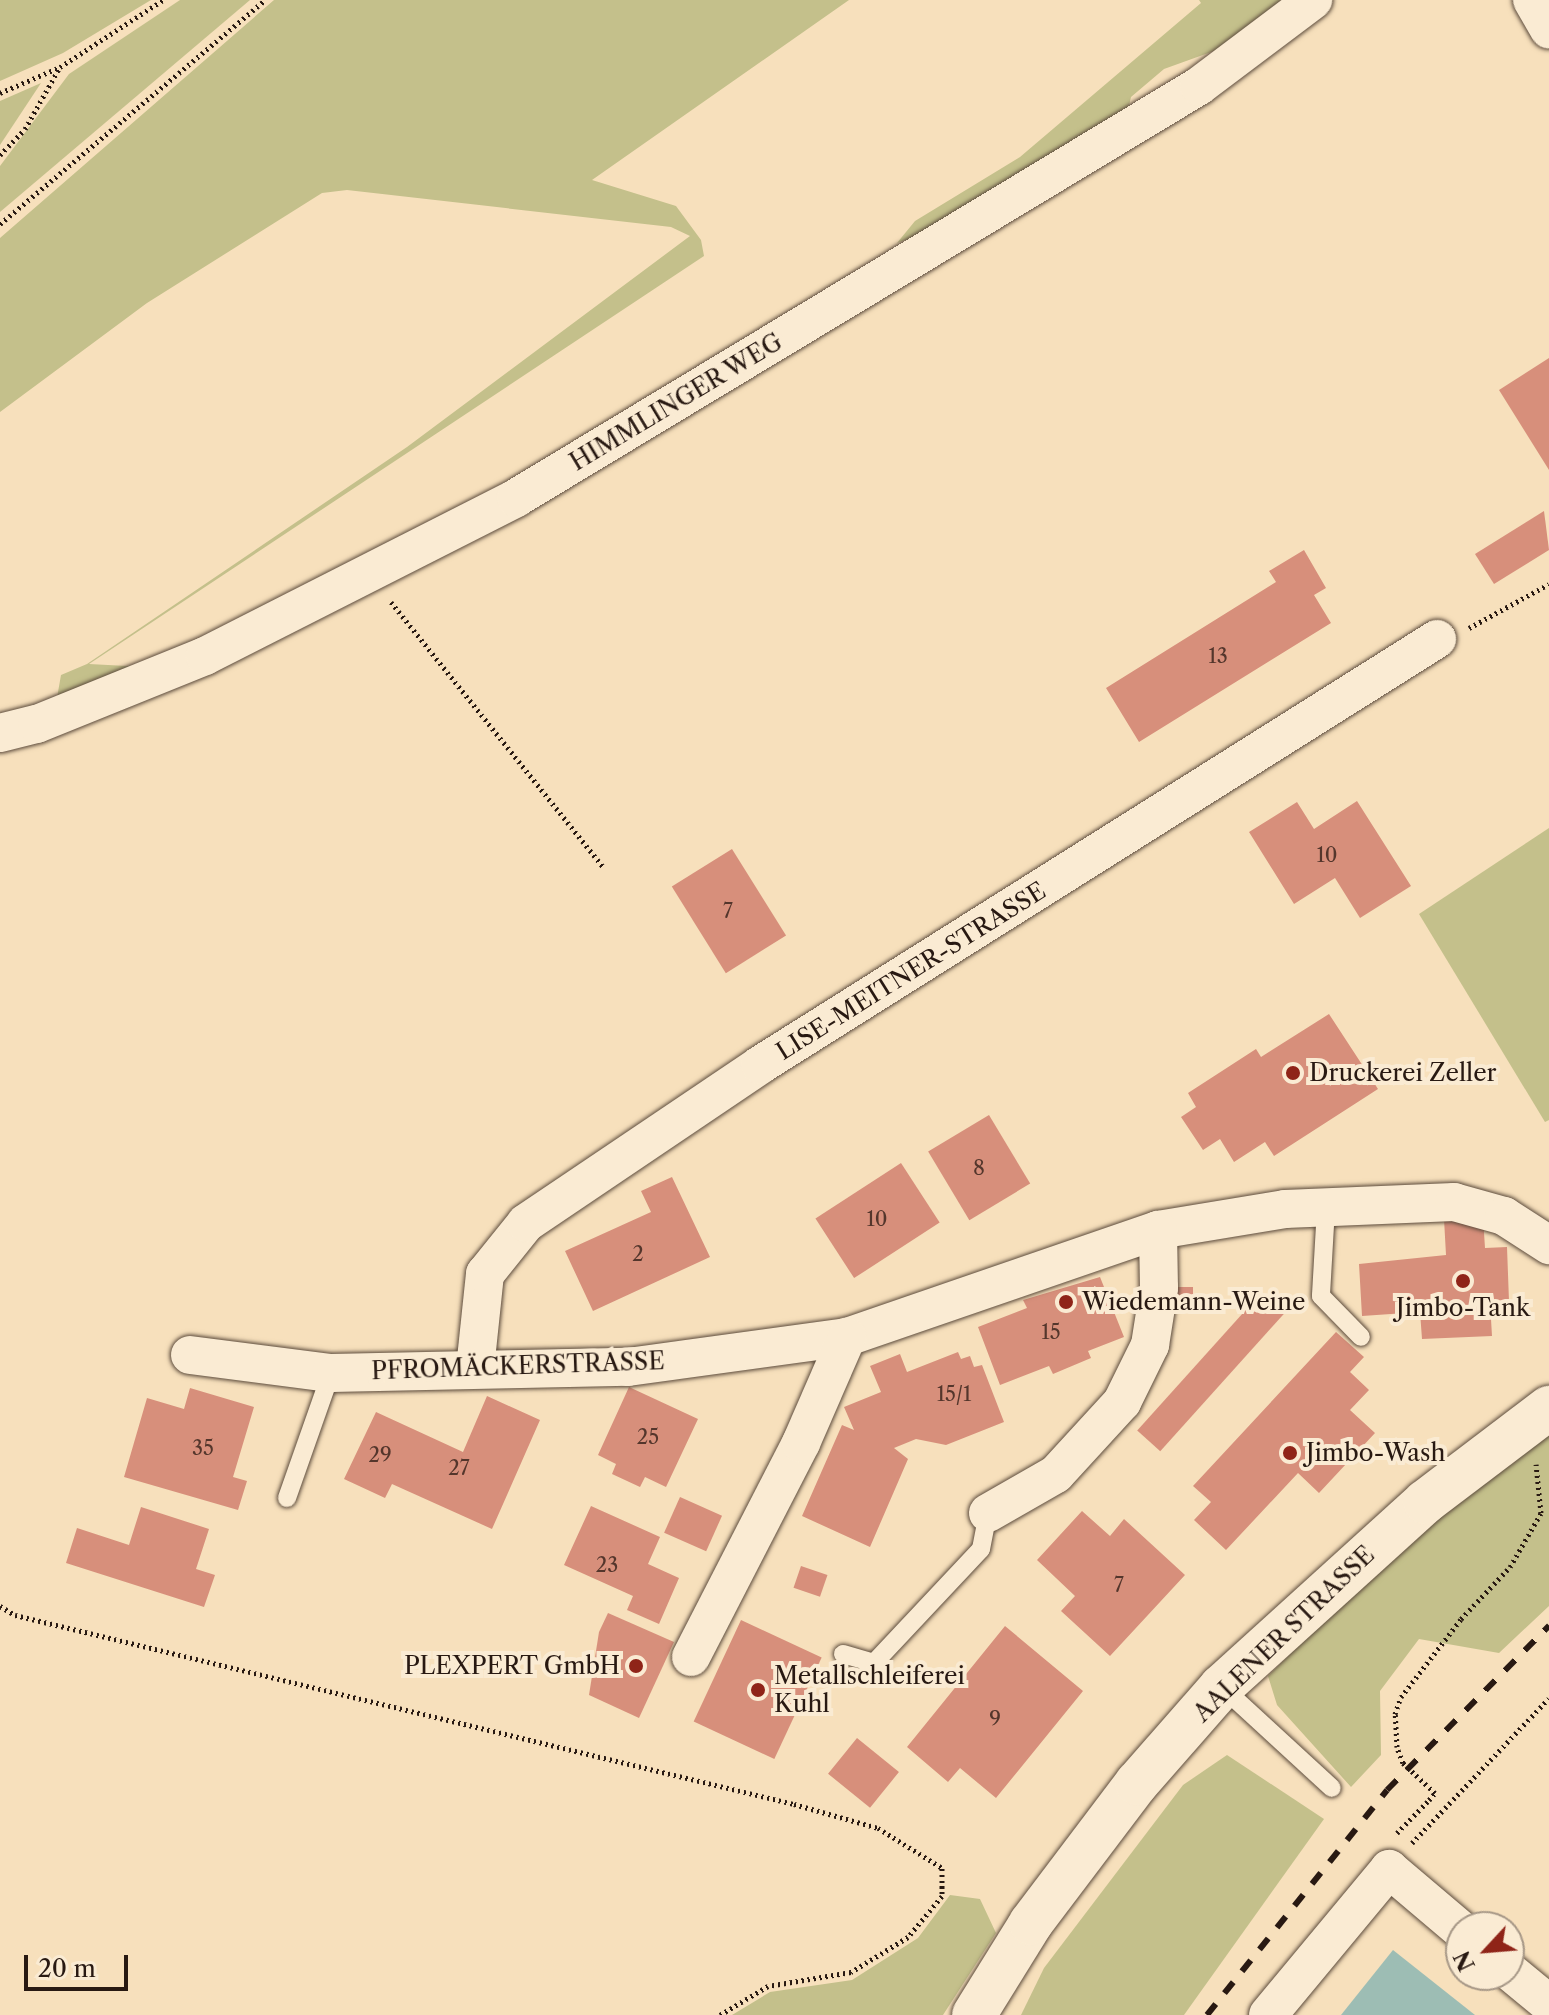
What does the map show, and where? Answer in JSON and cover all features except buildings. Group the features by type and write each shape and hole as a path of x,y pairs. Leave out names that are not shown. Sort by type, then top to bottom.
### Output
{"street":[{"name":"HIMMLINGER WEG","path":"0,733 37,724 205,656 516,498 1199,86 1313,0"},
{"path":"1532,0 1549,30"},
{"name":"LISE-MEITNER-STRASSE","path":"475,1369 485,1274 526,1223 736,1080 1437,639"},
{"name":"PFROMÄCKERSTRASSE","path":"190,1355 331,1373 628,1367 847,1337 1158,1230 1285,1209 1454,1202 1504,1216 1549,1245"},
{"path":"988,1513 1056,1474 1122,1402 1150,1345 1159,1288 1158,1230"},
{"path":"691,1657 801,1443 847,1337"},
{"name":"AALENER STRASSE","path":"974,2015 1031,1923 1137,1783 1221,1687 1425,1502 1539,1416"},
{"path":"1268,2015 1390,1855 1445,1913"},
{"path":"1525,1984 1549,2004"}],"lane":[{"path":"1326,1208 1321,1296 1361,1337"},
{"path":"287,1498 331,1373"},
{"path":"843,1654 874,1663 981,1549 988,1513"},
{"path":"1221,1687 1332,1788"}],"path":[{"path":"0,93 60,67 163,0"},
{"path":"0,224 265,0"},
{"path":"0,155 25,129 60,67"},
{"path":"368,573 603,867"},
{"path":"1437,639 1477,625 1549,584"},
{"path":"1407,1308 1420,1307"},
{"path":"1390,1855 1435,1793 1403,1763 1397,1747 1395,1714 1401,1697 1461,1619 1510,1567 1541,1513 1539,1416"},
{"path":"0,1606 15,1615 794,1804 878,1828 942,1868 942,1896 908,1937 851,1972 768,1986 720,2015"},
{"path":"1390,1855 1549,1698"}],"shaded area":[{"path":"0,0 151,0 63,53 0,81"},
{"path":"180,0 250,0 0,212 0,166 69,74"},
{"path":"274,0 849,0 592,180 676,206 701,240 704,256 89,664 146,667 55,709 61,675 87,664 407,447 690,236 671,227 347,190 322,193 147,303 0,412 0,238"},
{"path":"1199,0 1292,0 1225,47 1164,69 1131,97 1128,110 940,228 897,243 915,221 1020,157 1201,3"},
{"path":"41,83 0,145 0,101"},
{"path":"1549,828 1549,1120 1545,1122 1419,914"},
{"path":"1549,1429 1549,1606 1499,1653 1419,1639 1380,1691 1381,1755 1351,1787 1277,1705 1268,1676 1432,1513"},
{"path":"1227,1755 1324,1819 1184,2015 1021,2015 1044,1968 1183,1785"},
{"path":"950,1895 980,1899 996,1933 943,2015 732,2015 770,1992 852,1980 918,1938"}],"water":[{"path":"1393,1950 1475,2015 1341,2015"}],"railway":[{"path":"1207,2015 1387,1790 1549,1626"}],"place":[{"name":"Druckerei Zeller","path":"1293,1073"},
{"name":"Jimbo-Tank","path":"1463,1281"},
{"name":"Wiedemann-Weine","path":"1066,1302"},
{"name":"Jimbo-Wash","path":"1290,1453"},
{"name":"PLEXPERT GmbH","path":"636,1666"},
{"name":"Metallschleiferei Kuhl","path":"758,1690"}]}
